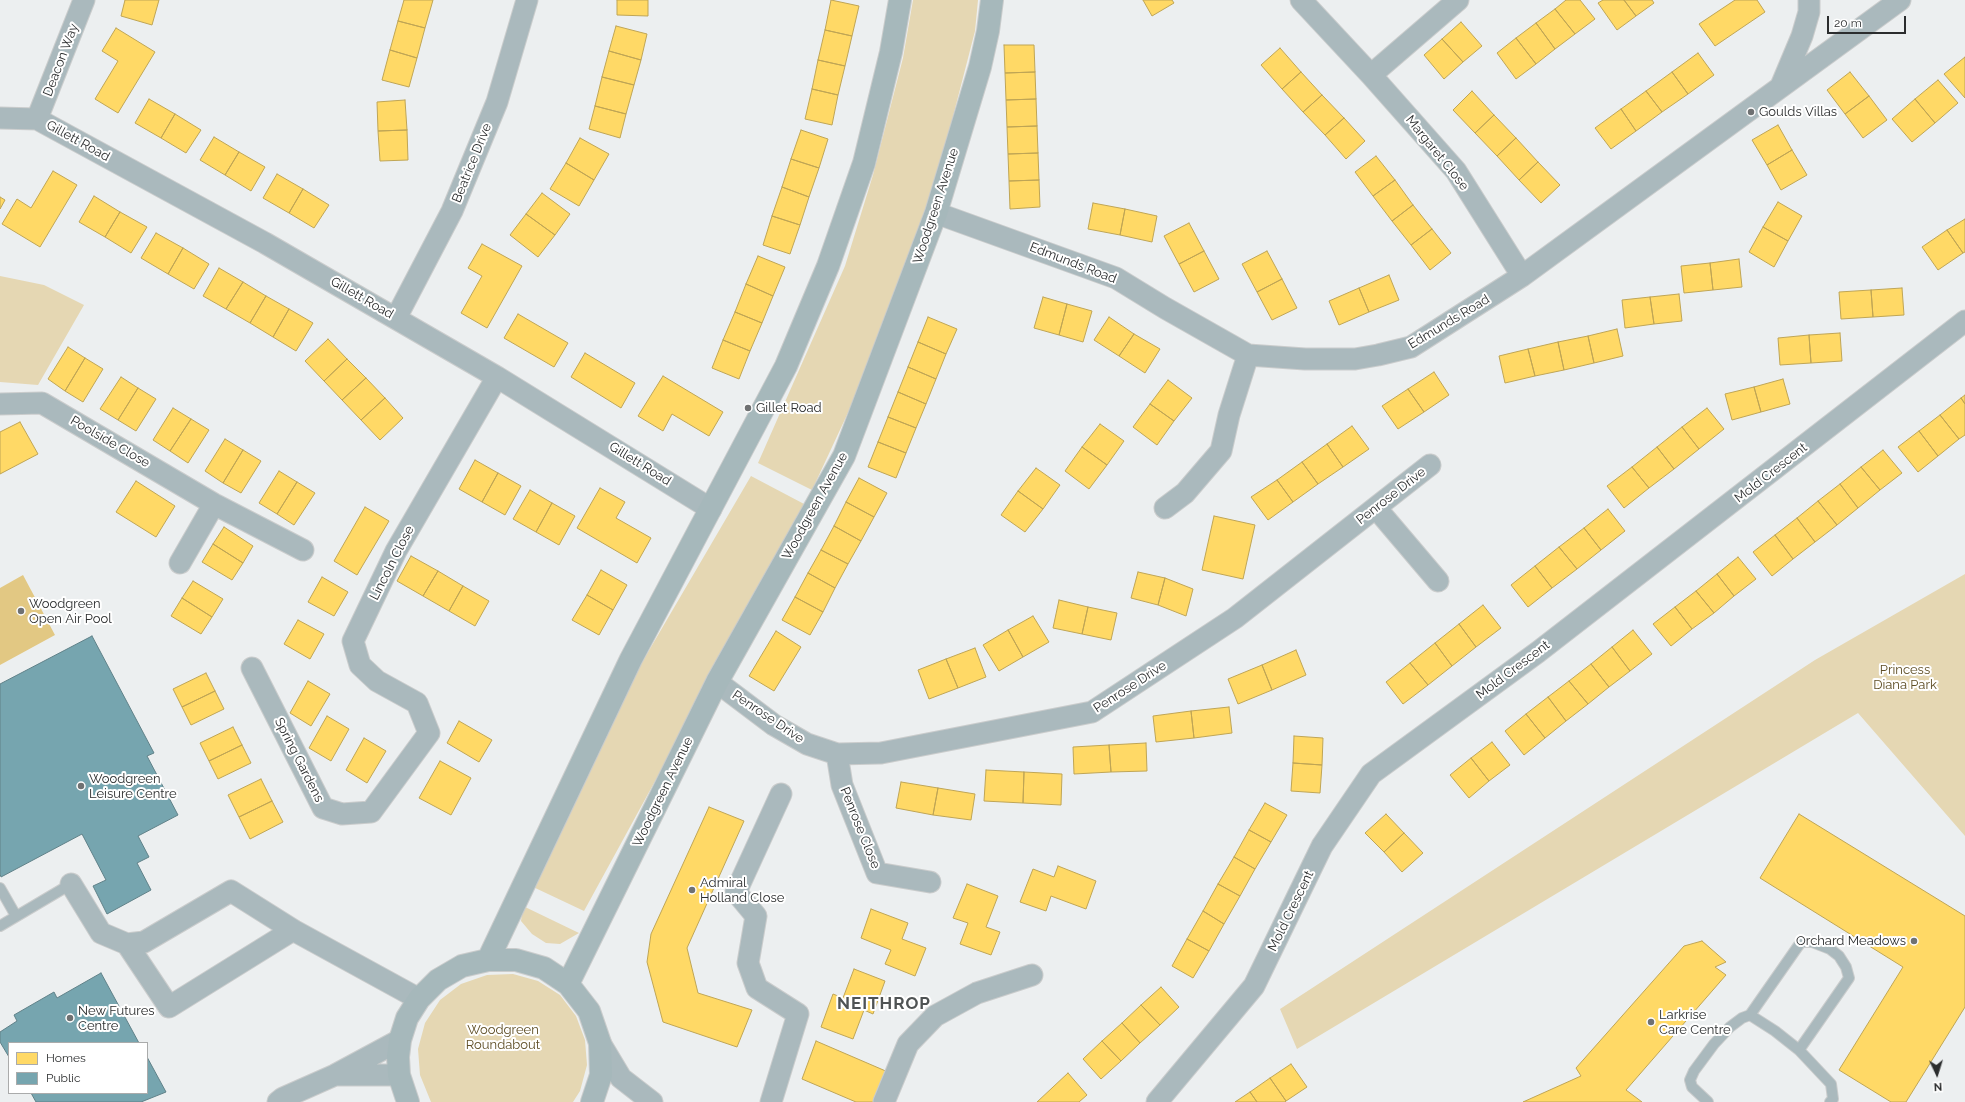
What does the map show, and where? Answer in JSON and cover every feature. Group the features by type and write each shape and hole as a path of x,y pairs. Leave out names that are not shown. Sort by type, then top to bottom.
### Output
{"street":[{"name":"Deacon Way","path":"37,119 84,0"},
{"name":"Beatrice Drive","path":"396,318 452,211 497,102 527,0"},
{"path":"488,960 630,659 786,366 828,266 864,163 891,52 900,0"},
{"name":"Woodgreen Avenue","path":"568,984 717,682 844,456 936,213 980,67 988,31 992,0"},
{"name":"Margaret Close","path":"1302,0 1456,171 1522,276"},
{"path":"1371,75 1458,0"},
{"path":"1781,87 1802,36 1809,12 1809,0"},
{"name":"Edmunds Road","path":"936,213 1116,278 1165,308 1248,355 1305,359 1355,359 1411,347 1522,276 1900,0"},
{"name":"Gillett Road","path":"0,118 37,119 265,243 497,377 711,509"},
{"name":"Mold Crescent","path":"1157,1102 1254,986 1322,846 1371,774 1538,652 1965,321"},
{"path":"1165,508 1185,493 1221,451 1229,415 1248,355"},
{"name":"Lincoln Close","path":"429,733 417,703 377,681 360,665 353,641 396,551 497,377"},
{"name":"Poolside Close","path":"0,404 42,403 214,504 303,550"},
{"name":"Penrose Drive","path":"717,682 774,724 807,744 837,754 881,753 1092,712 1235,618 1430,465"},
{"path":"180,563 214,504"},
{"path":"1376,508 1438,581"},
{"name":"Spring Gardens","path":"252,668 323,808 342,814 371,812 429,733"},
{"name":"Penrose Close","path":"837,754 842,785 877,873 930,882"},
{"path":"771,1102 798,1014 756,988 748,963 756,916 736,892 782,794"},
{"path":"71,884 101,933 127,944 144,942 231,891 293,930 419,999"},
{"path":"127,944 169,1008 293,930"},
{"path":"408,1102 399,1075 398,1057 400,1040 408,1018 419,999 438,980 462,966 488,960 516,960 544,968 568,984 589,1011 600,1043 621,1078 652,1102"},
{"path":"884,1102 908,1044 935,1016 977,993 1032,975"},
{"path":"278,1102 283,1098 335,1075 400,1040"},
{"path":"592,1102 601,1076 600,1043"},
{"path":"335,1075 399,1075"}],"lane":[{"path":"0,926 71,884"},
{"path":"0,888 16,916"},
{"path":"1708,1102 1692,1087 1690,1080 1694,1071 1714,1044 1730,1027 1742,1018 1750,1015 1801,942 1812,942 1830,949 1839,956 1846,967 1849,978 1799,1050"},
{"path":"1750,1015 1775,1031 1799,1050 1831,1084 1833,1099 1830,1102"}],"green space":[{"path":"913,0 978,0 975,31 926,221 879,346 812,490 758,463 845,266 873,175 903,58"},
{"path":"0,276 44,285 84,305 38,385 0,382"},
{"path":"751,476 806,505 584,911 531,886 627,688"},
{"name":"Princess Diana Park","path":"1965,574 1965,836 1858,713 1297,1049 1280,1009 1815,660"},
{"path":"523,906 579,933 560,944 546,943 532,934 521,921"},
{"name":"Woodgreen Roundabout","path":"513,974 538,981 560,995 576,1016 585,1040 587,1065 580,1091 573,1102 431,1102 420,1075 418,1049 425,1023 440,1000 461,984 487,975"}],"shaded area":[{"name":"Woodgreen Open Air Pool","path":"23,575 55,635 0,665 0,588"}],"building: Homes":[{"path":"125,0 159,0 152,25 121,16"},
{"path":"404,0 433,0 425,28 398,21"},
{"path":"617,0 648,0 648,16 617,15"},
{"path":"831,0 859,6 852,36 825,30"},
{"path":"1143,0 1172,0 1174,3 1152,16"},
{"path":"1566,0 1580,0 1595,19 1575,34 1555,9"},
{"path":"1603,0 1624,0 1636,16 1617,30 1598,3"},
{"path":"1624,0 1652,0 1654,3 1636,16"},
{"path":"1735,0 1757,0 1765,12 1715,46 1699,24"},
{"path":"1555,9 1575,34 1555,49 1536,23"},
{"path":"398,21 425,28 417,58 390,50"},
{"path":"1461,22 1482,46 1463,62 1442,39"},
{"path":"1536,23 1555,49 1536,64 1516,38"},
{"path":"616,26 647,34 641,60 609,51"},
{"path":"116,28 155,52 118,113 95,99 118,61 102,51"},
{"path":"825,30 852,36 845,66 818,60"},
{"path":"1516,38 1536,64 1516,79 1497,53"},
{"path":"1442,39 1463,62 1444,79 1424,55"},
{"path":"1004,45 1034,45 1035,72 1005,73"},
{"path":"1280,48 1301,72 1282,89 1261,65"},
{"path":"390,50 417,58 409,87 382,80"},
{"path":"609,51 641,60 634,85 602,77"},
{"path":"1698,53 1714,75 1688,94 1672,72"},
{"path":"1965,57 1965,98 1944,74"},
{"path":"818,60 845,66 838,95 812,89"},
{"path":"1035,72 1036,99 1006,100 1005,73"},
{"path":"1301,72 1322,95 1303,112 1282,89"},
{"path":"1672,72 1688,94 1662,112 1646,91"},
{"path":"1850,72 1869,96 1845,114 1827,90"},
{"path":"602,77 634,85 626,114 595,106"},
{"path":"1938,80 1958,103 1935,123 1915,99"},
{"path":"812,89 838,95 832,125 805,119"},
{"path":"1472,91 1494,115 1475,133 1453,110"},
{"path":"1646,91 1662,112 1636,131 1621,109"},
{"path":"1322,95 1344,118 1325,135 1303,112"},
{"path":"1869,96 1887,120 1863,138 1845,114"},
{"path":"149,99 175,114 161,138 135,123"},
{"path":"1036,99 1037,126 1007,127 1006,100"},
{"path":"1915,99 1935,123 1912,142 1892,119"},
{"path":"405,100 407,130 378,131 377,102"},
{"path":"595,106 626,114 620,138 589,129"},
{"path":"1621,109 1636,131 1611,149 1595,128"},
{"path":"175,114 201,130 186,153 161,138"},
{"path":"1494,115 1516,138 1497,156 1475,133"},
{"path":"1344,118 1365,141 1346,159 1325,135"},
{"path":"1778,125 1792,150 1767,165 1752,140"},
{"path":"1037,126 1038,153 1008,154 1007,127"},
{"path":"407,130 408,160 380,161 378,131"},
{"path":"801,130 828,139 819,168 791,159"},
{"path":"214,137 239,152 225,175 200,160"},
{"path":"580,138 609,154 594,180 566,163"},
{"path":"1516,138 1538,162 1519,180 1497,156"},
{"path":"1792,150 1807,175 1781,190 1767,165"},
{"path":"239,152 265,167 251,191 225,175"},
{"path":"1038,153 1039,180 1009,181 1008,154"},
{"path":"1376,156 1395,180 1373,196 1355,172"},
{"path":"791,159 819,168 809,197 782,187"},
{"path":"1538,162 1560,185 1541,203 1519,180"},
{"path":"566,163 594,180 579,206 550,189"},
{"path":"53,171 77,185 40,247 2,224 17,199 31,208"},
{"path":"277,174 303,189 289,213 263,198"},
{"path":"1039,180 1040,207 1010,209 1009,181"},
{"path":"1395,180 1413,205 1392,221 1373,196"},
{"path":"782,187 809,197 800,225 772,216"},
{"path":"303,189 329,205 314,228 289,213"},
{"path":"542,193 570,214 555,235 526,214"},
{"path":"94,196 120,212 105,237 79,222"},
{"path":"0,197 5,200 0,209"},
{"path":"1778,202 1802,216 1788,241 1763,227"},
{"path":"1093,203 1125,209 1120,235 1088,229"},
{"path":"1413,205 1432,229 1411,245 1392,221"},
{"path":"1125,209 1157,216 1152,242 1120,235"},
{"path":"120,212 147,227 131,253 105,237"},
{"path":"526,214 555,235 538,257 510,235"},
{"path":"772,216 800,225 790,254 763,245"},
{"path":"1965,219 1965,252 1963,253 1947,230"},
{"path":"1189,223 1204,251 1179,264 1164,236"},
{"path":"1763,227 1788,241 1774,267 1749,252"},
{"path":"1432,229 1451,253 1430,270 1411,245"},
{"path":"1947,230 1963,253 1938,270 1922,247"},
{"path":"156,233 183,248 168,274 141,258"},
{"path":"482,244 522,266 487,328 461,313 482,276 468,268"},
{"path":"183,248 209,264 194,289 168,274"},
{"path":"1204,251 1219,279 1194,292 1179,264"},
{"path":"1267,251 1282,279 1257,292 1242,264"},
{"path":"758,256 785,267 773,296 746,284"},
{"path":"1739,259 1742,287 1713,290 1710,263"},
{"path":"1710,263 1713,290 1684,293 1681,266"},
{"path":"219,268 243,282 226,309 203,296"},
{"path":"1389,275 1399,300 1369,312 1359,288"},
{"path":"1282,279 1297,308 1272,320 1257,292"},
{"path":"243,282 266,296 250,323 226,309"},
{"path":"746,284 773,296 762,323 735,312"},
{"path":"1359,288 1369,312 1339,325 1329,301"},
{"path":"1902,288 1904,315 1873,317 1871,290"},
{"path":"1871,290 1873,317 1841,319 1839,292"},
{"path":"1679,294 1682,321 1654,324 1650,297"},
{"path":"266,296 289,309 273,337 250,323"},
{"path":"1043,297 1067,304 1059,335 1034,328"},
{"path":"1650,297 1654,324 1625,328 1622,300"},
{"path":"1067,304 1092,311 1083,342 1059,335"},
{"path":"289,309 313,323 296,351 273,337"},
{"path":"735,312 762,323 750,351 723,340"},
{"path":"518,314 568,343 554,367 504,338"},
{"path":"928,317 957,329 946,354 918,342"},
{"path":"1109,317 1134,334 1119,356 1094,340"},
{"path":"1617,329 1623,356 1594,363 1588,336"},
{"path":"1840,333 1842,361 1811,363 1809,335"},
{"path":"1134,334 1160,349 1145,373 1119,356"},
{"path":"1809,335 1811,363 1780,365 1778,338"},
{"path":"1588,336 1594,363 1564,370 1558,342"},
{"path":"328,339 347,359 324,381 305,361"},
{"path":"723,340 750,351 739,379 712,368"},
{"path":"918,342 946,354 936,379 908,367"},
{"path":"1558,342 1564,370 1535,376 1528,349"},
{"path":"68,347 85,358 65,391 48,379"},
{"path":"1528,349 1535,376 1505,383 1499,356"},
{"path":"585,353 635,383 621,408 571,377"},
{"path":"85,358 103,369 83,402 65,391"},
{"path":"347,359 366,378 342,400 324,381"},
{"path":"908,367 936,379 926,404 898,392"},
{"path":"1434,372 1449,395 1424,412 1408,389"},
{"path":"663,376 723,412 709,436 672,414 663,431 638,416"},
{"path":"121,377 138,388 118,420 100,409"},
{"path":"366,378 385,398 361,420 342,400"},
{"path":"1783,379 1790,404 1761,412 1754,387"},
{"path":"1168,380 1192,398 1174,421 1150,404"},
{"path":"1754,387 1761,412 1732,420 1725,394"},
{"path":"138,388 156,399 136,431 118,420"},
{"path":"1408,389 1424,412 1398,429 1382,406"},
{"path":"898,392 926,404 916,428 888,417"},
{"path":"1965,395 1965,404 1961,398"},
{"path":"385,398 403,418 380,440 361,420"},
{"path":"1961,398 1965,404 1965,435 1959,439 1940,415"},
{"path":"1150,404 1174,421 1157,445 1133,427"},
{"path":"173,408 191,419 170,451 153,440"},
{"path":"1707,408 1724,429 1699,449 1682,427"},
{"path":"1940,415 1959,439 1938,456 1919,431"},
{"path":"888,417 916,428 906,453 878,442"},
{"path":"191,419 209,430 188,463 170,451"},
{"path":"20,422 38,454 0,474 0,432"},
{"path":"1100,424 1124,441 1107,465 1082,447"},
{"path":"1352,426 1369,449 1343,467 1327,444"},
{"path":"1682,427 1699,449 1674,469 1657,447"},
{"path":"1919,431 1938,456 1918,472 1898,447"},
{"path":"225,439 243,450 223,483 205,471"},
{"path":"878,442 906,453 896,478 868,467"},
{"path":"1327,444 1343,467 1318,484 1302,462"},
{"path":"1082,447 1107,465 1089,489 1065,471"},
{"path":"1657,447 1674,469 1649,488 1632,467"},
{"path":"243,450 261,461 241,493 223,483"},
{"path":"1883,450 1902,473 1880,490 1861,467"},
{"path":"475,460 498,473 482,502 459,489"},
{"path":"1302,462 1318,484 1293,502 1277,480"},
{"path":"1632,467 1649,488 1624,508 1607,486"},
{"path":"1861,467 1880,490 1858,508 1840,484"},
{"path":"1036,468 1060,485 1043,509 1018,491"},
{"path":"279,471 297,482 277,514 259,503"},
{"path":"498,473 521,486 505,515 482,502"},
{"path":"859,478 887,493 874,517 846,502"},
{"path":"1277,480 1293,502 1268,520 1251,497"},
{"path":"136,481 175,506 156,537 116,512"},
{"path":"297,482 315,493 294,525 277,514"},
{"path":"1840,484 1858,508 1837,525 1818,501"},
{"path":"600,488 625,502 616,518 651,538 637,563 577,528"},
{"path":"530,490 552,503 536,532 513,519"},
{"path":"1018,491 1043,509 1025,532 1001,515"},
{"path":"1818,501 1837,525 1815,542 1797,518"},
{"path":"846,502 874,517 861,541 834,526"},
{"path":"552,503 575,516 559,545 536,532"},
{"path":"365,507 389,521 357,575 334,561"},
{"path":"1608,509 1625,531 1601,550 1584,528"},
{"path":"1214,516 1255,525 1243,579 1202,570"},
{"path":"1797,518 1815,542 1793,559 1775,535"},
{"path":"834,526 861,541 848,564 821,550"},
{"path":"224,527 253,546 243,563 213,544"},
{"path":"1584,528 1601,550 1577,569 1559,547"},
{"path":"1775,535 1793,559 1772,576 1753,552"},
{"path":"213,544 243,563 232,580 202,562"},
{"path":"1559,547 1577,569 1552,588 1535,566"},
{"path":"821,550 848,564 835,588 808,573"},
{"path":"411,556 438,571 423,596 397,581"},
{"path":"1738,557 1756,579 1734,596 1717,574"},
{"path":"1535,566 1552,588 1528,607 1511,585"},
{"path":"601,570 627,585 613,610 587,595"},
{"path":"438,571 463,586 449,611 423,596"},
{"path":"1138,572 1165,578 1158,605 1131,598"},
{"path":"808,573 835,588 823,612 795,597"},
{"path":"1717,574 1734,596 1714,613 1696,591"},
{"path":"322,577 348,592 334,616 308,602"},
{"path":"1165,578 1193,589 1186,616 1158,605"},
{"path":"193,581 223,599 212,617 182,598"},
{"path":"463,586 489,601 475,626 449,611"},
{"path":"1696,591 1714,613 1692,629 1675,607"},
{"path":"587,595 613,610 599,635 572,620"},
{"path":"795,597 823,612 810,635 782,620"},
{"path":"182,598 212,617 201,634 171,616"},
{"path":"1059,600 1088,607 1082,634 1053,628"},
{"path":"1483,605 1501,628 1476,647 1459,624"},
{"path":"1088,607 1117,613 1111,640 1082,634"},
{"path":"1675,607 1692,629 1671,646 1653,624"},
{"path":"1033,616 1049,642 1023,657 1008,630"},
{"path":"298,620 324,634 310,659 284,644"},
{"path":"1459,624 1476,647 1452,666 1435,643"},
{"path":"1008,630 1023,657 999,671 983,645"},
{"path":"1633,630 1652,654 1630,671 1612,647"},
{"path":"776,631 801,647 774,691 749,676"},
{"path":"1435,643 1452,666 1428,685 1410,663"},
{"path":"1612,647 1630,671 1609,687 1591,664"},
{"path":"975,648 986,677 958,688 946,659"},
{"path":"1296,650 1306,675 1272,690 1262,665"},
{"path":"946,659 958,688 929,699 918,670"},
{"path":"1410,663 1428,685 1403,704 1386,682"},
{"path":"1591,664 1609,687 1588,704 1569,681"},
{"path":"1262,665 1272,690 1238,704 1228,679"},
{"path":"206,673 215,691 182,707 173,689"},
{"path":"308,681 330,694 311,726 290,713"},
{"path":"1569,681 1588,704 1566,721 1548,697"},
{"path":"215,691 224,709 191,725 182,707"},
{"path":"1548,697 1566,721 1545,738 1526,714"},
{"path":"1229,707 1232,733 1194,738 1191,711"},
{"path":"1191,711 1194,738 1156,742 1153,716"},
{"path":"1526,714 1545,738 1524,755 1505,731"},
{"path":"327,716 349,729 331,761 309,748"},
{"path":"459,721 492,740 479,762 447,743"},
{"path":"233,727 242,745 209,761 200,743"},
{"path":"1294,736 1323,738 1322,765 1293,763"},
{"path":"364,738 386,751 367,783 346,770"},
{"path":"1492,742 1510,765 1489,781 1471,758"},
{"path":"1146,743 1147,771 1111,772 1109,745"},
{"path":"242,745 251,763 218,779 209,761"},
{"path":"1109,745 1111,772 1074,774 1073,747"},
{"path":"1471,758 1489,781 1469,798 1450,775"},
{"path":"440,761 471,778 451,815 419,798"},
{"path":"1293,763 1322,765 1320,793 1291,791"},
{"path":"986,770 1024,772 1023,803 984,801"},
{"path":"1024,772 1062,774 1061,805 1023,803"},
{"path":"261,779 272,801 239,817 228,795"},
{"path":"901,782 938,788 933,815 896,808"},
{"path":"938,788 975,794 971,820 933,815"},
{"path":"272,801 283,822 250,839 239,817"},
{"path":"1265,803 1287,815 1271,842 1249,830"},
{"name":"Admiral Holland Close","path":"709,807 744,821 687,948 698,993 752,1010 737,1047 663,1022 647,962 651,934"},
{"path":"1386,814 1404,833 1384,852 1365,833"},
{"name":"Orchard Meadows","path":"1799,814 1965,916 1965,1007 1906,1102 1891,1102 1839,1070 1903,967 1760,878"},
{"path":"1249,830 1271,842 1255,869 1234,857"},
{"path":"1404,833 1423,853 1402,872 1384,852"},
{"path":"1234,857 1255,869 1240,896 1218,884"},
{"path":"1058,866 1096,881 1086,909 1051,896 1046,911 1020,902 1033,869 1054,877"},
{"path":"967,884 998,896 986,927 1000,932 991,955 960,944 968,923 953,918"},
{"path":"1218,884 1240,896 1224,924 1203,911"},
{"path":"871,909 908,923 902,939 926,948 915,976 885,964 891,950 861,938"},
{"path":"1203,911 1224,924 1209,951 1187,939"},
{"path":"1187,939 1209,951 1193,978 1172,966"},
{"name":"Larkrise Care Centre","path":"1702,941 1726,962 1715,967 1726,975 1626,1090 1642,1102 1523,1102 1581,1076 1576,1068 1684,946"},
{"path":"854,969 885,981 873,1014 864,1010 853,1039 821,1027 833,994 843,998"},
{"path":"1161,987 1179,1007 1160,1025 1141,1005"},
{"path":"1141,1005 1160,1025 1140,1043 1122,1023"},
{"path":"1122,1023 1140,1043 1121,1061 1102,1041"},
{"path":"816,1041 888,1072 877,1102 856,1102 802,1079"},
{"path":"1102,1041 1121,1061 1101,1079 1083,1059"},
{"path":"1291,1064 1307,1087 1286,1101 1270,1078"},
{"path":"1068,1073 1087,1095 1079,1102 1037,1102"},
{"path":"1270,1078 1286,1101 1285,1102 1257,1102 1250,1092"},
{"path":"1250,1092 1257,1102 1235,1102"}],"building: Public":[{"name":"Woodgreen Leisure Centre","path":"92,636 154,753 147,756 178,815 138,836 149,857 137,863 151,890 107,914 93,886 106,880 82,834 1,877 0,874 0,684"},
{"name":"New Futures Centre","path":"101,973 138,1042 8,1042 8,1055 0,1042 0,1032 17,1021 14,1015 54,992 57,998"},
{"name":"New Futures Centre","path":"148,1059 166,1092 141,1102 36,1102 32,1094 148,1094"}],"place":[{"name":"Goulds Villas","path":"1751,112"},
{"name":"Gillet Road","path":"748,408"},
{"name":"Woodgreen Open Air Pool","path":"21,611"},
{"name":"Woodgreen Leisure Centre","path":"81,786"},
{"name":"Admiral Holland Close","path":"692,890"},
{"name":"Orchard Meadows","path":"1914,941"},
{"name":"New Futures Centre","path":"70,1018"},
{"name":"Larkrise Care Centre","path":"1651,1022"}],"district":[{"name":"NEITHROP","path":"884,1004"}]}
